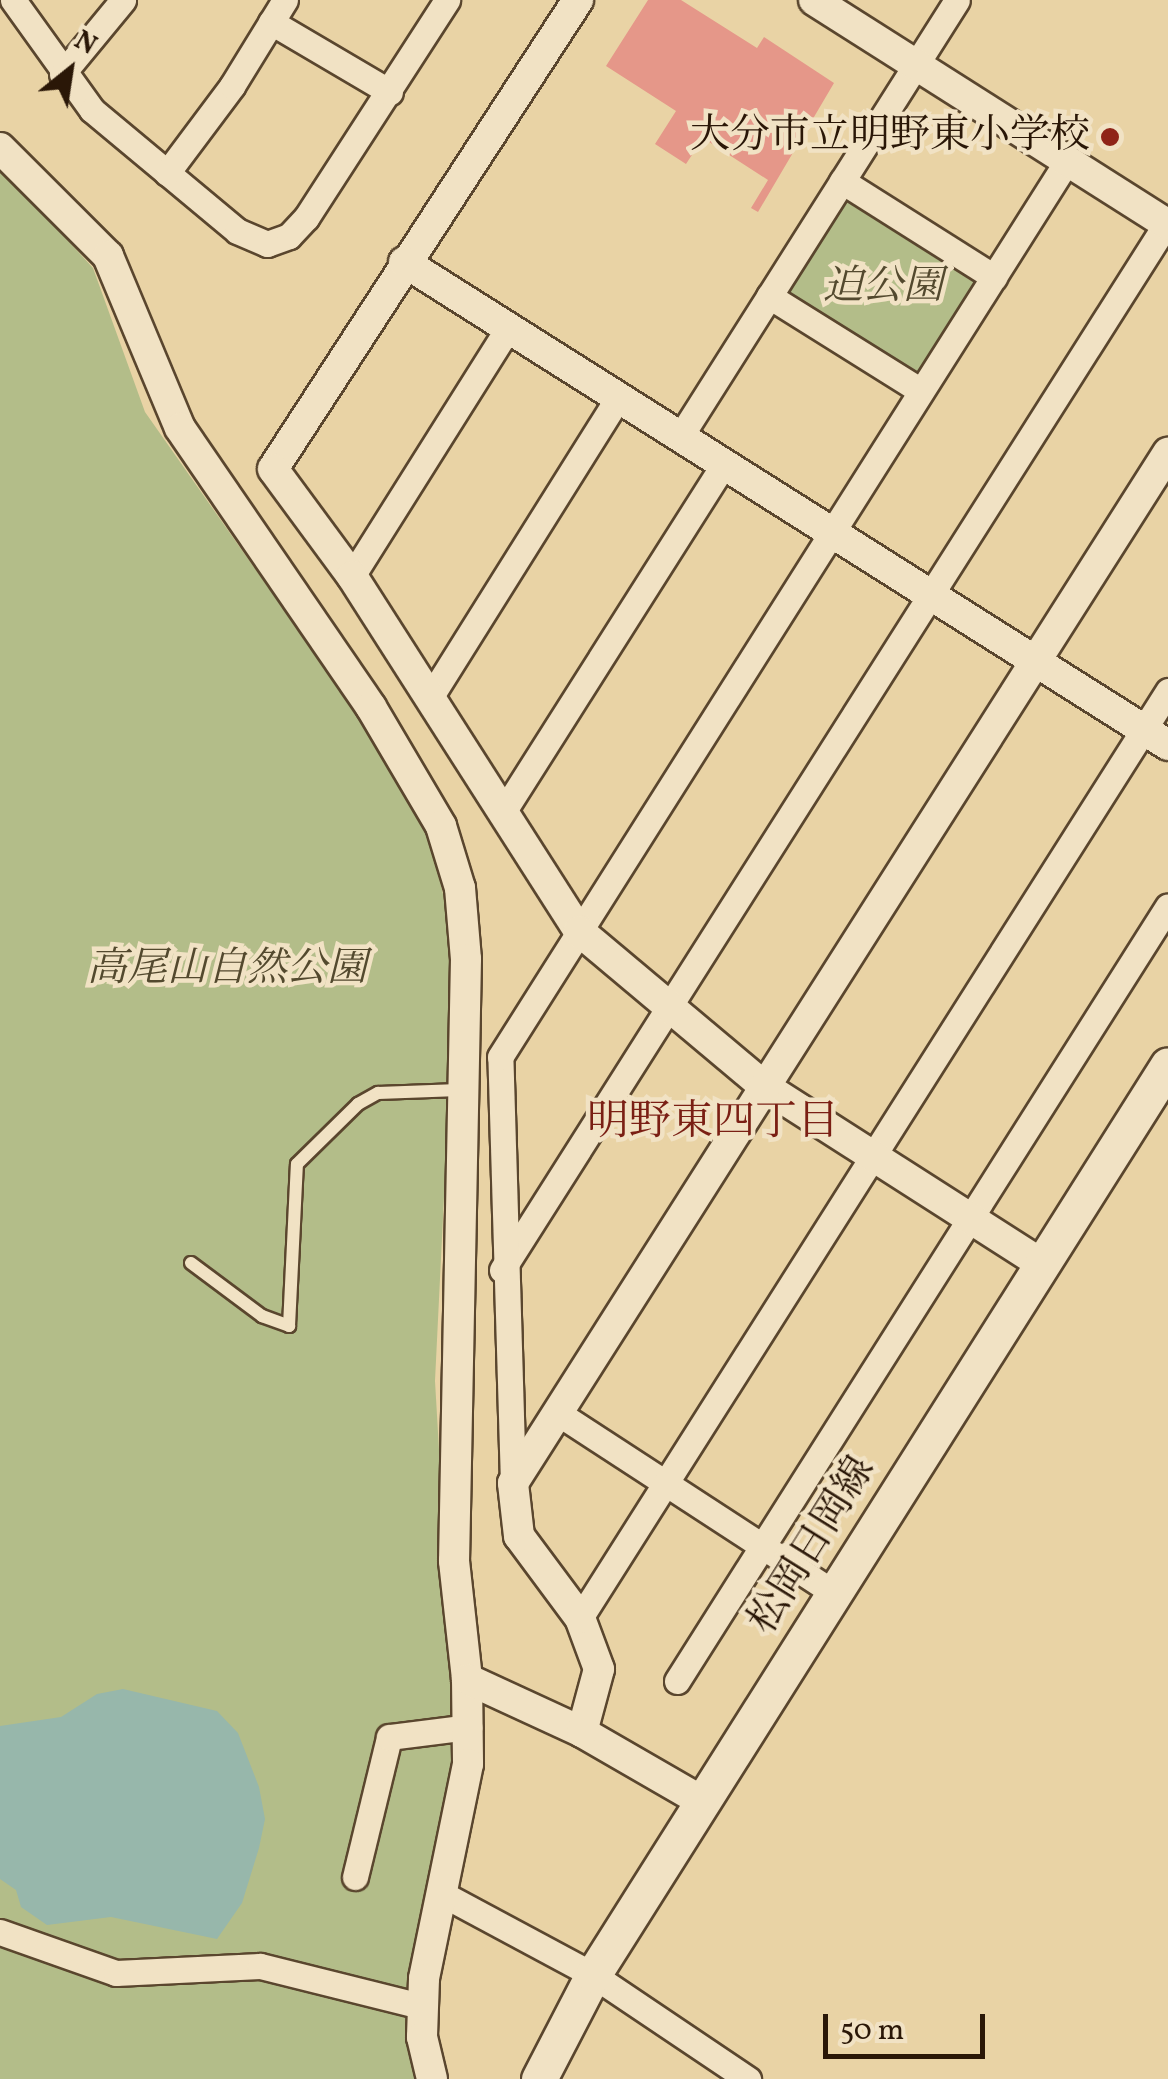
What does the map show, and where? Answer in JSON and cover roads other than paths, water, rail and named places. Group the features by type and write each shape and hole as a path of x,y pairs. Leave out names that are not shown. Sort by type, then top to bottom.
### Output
{"main road":[{"name":"松岡日岡線","path":"550,2074 593,1976 1168,1064"}],"street":[{"path":"13,0 62,74 92,110 236,231 256,242 279,242 306,218 447,0"},
{"path":"62,74 123,0"},
{"path":"167,172 285,0"},
{"path":"578,0 404,262 273,469 352,576 505,809 579,932 765,1087 1042,1264"},
{"path":"680,436 957,0"},
{"path":"502,1270 1167,224 824,3"},
{"path":"271,22 390,92"},
{"path":"0,148 108,256 180,428 371,707 441,826 460,888 466,960 459,1090 454,1527 468,1727 444,1895 421,2006 422,2037 432,2079"},
{"path":"582,1732 599,1670 580,1618 519,1536 502,1270 500,1056 1067,161"},
{"path":"842,181 994,277"},
{"path":"404,262 1156,737"},
{"path":"769,296 921,392"},
{"path":"352,576 508,328"},
{"path":"431,696 618,398"},
{"path":"513,1483 1168,452"},
{"path":"505,809 724,464"},
{"path":"580,1618 872,1157 1156,737 1168,691"},
{"path":"677,1680 1168,906"},
{"path":"558,1413 834,1593"},
{"path":"467,1679 582,1732 702,1802"},
{"path":"356,1877 388,1737 468,1727"},
{"path":"444,1895 593,1976 748,2079"},
{"path":"0,1932 116,1972 260,1966 421,2006"},
{"path":"408,2079 422,2037"}],"lane":[{"path":"191,1263 262,1316 289,1326 297,1164 358,1104 378,1093 459,1090"}],"place":[{"name":"大分市立明野東小学校","path":"1110,137"}],"district":[{"name":"明野東四丁目","path":"713,1124"}],"park label":[{"name":"迫公園","path":"883,288"},
{"name":"高尾山自然公園","path":"227,970"}]}
